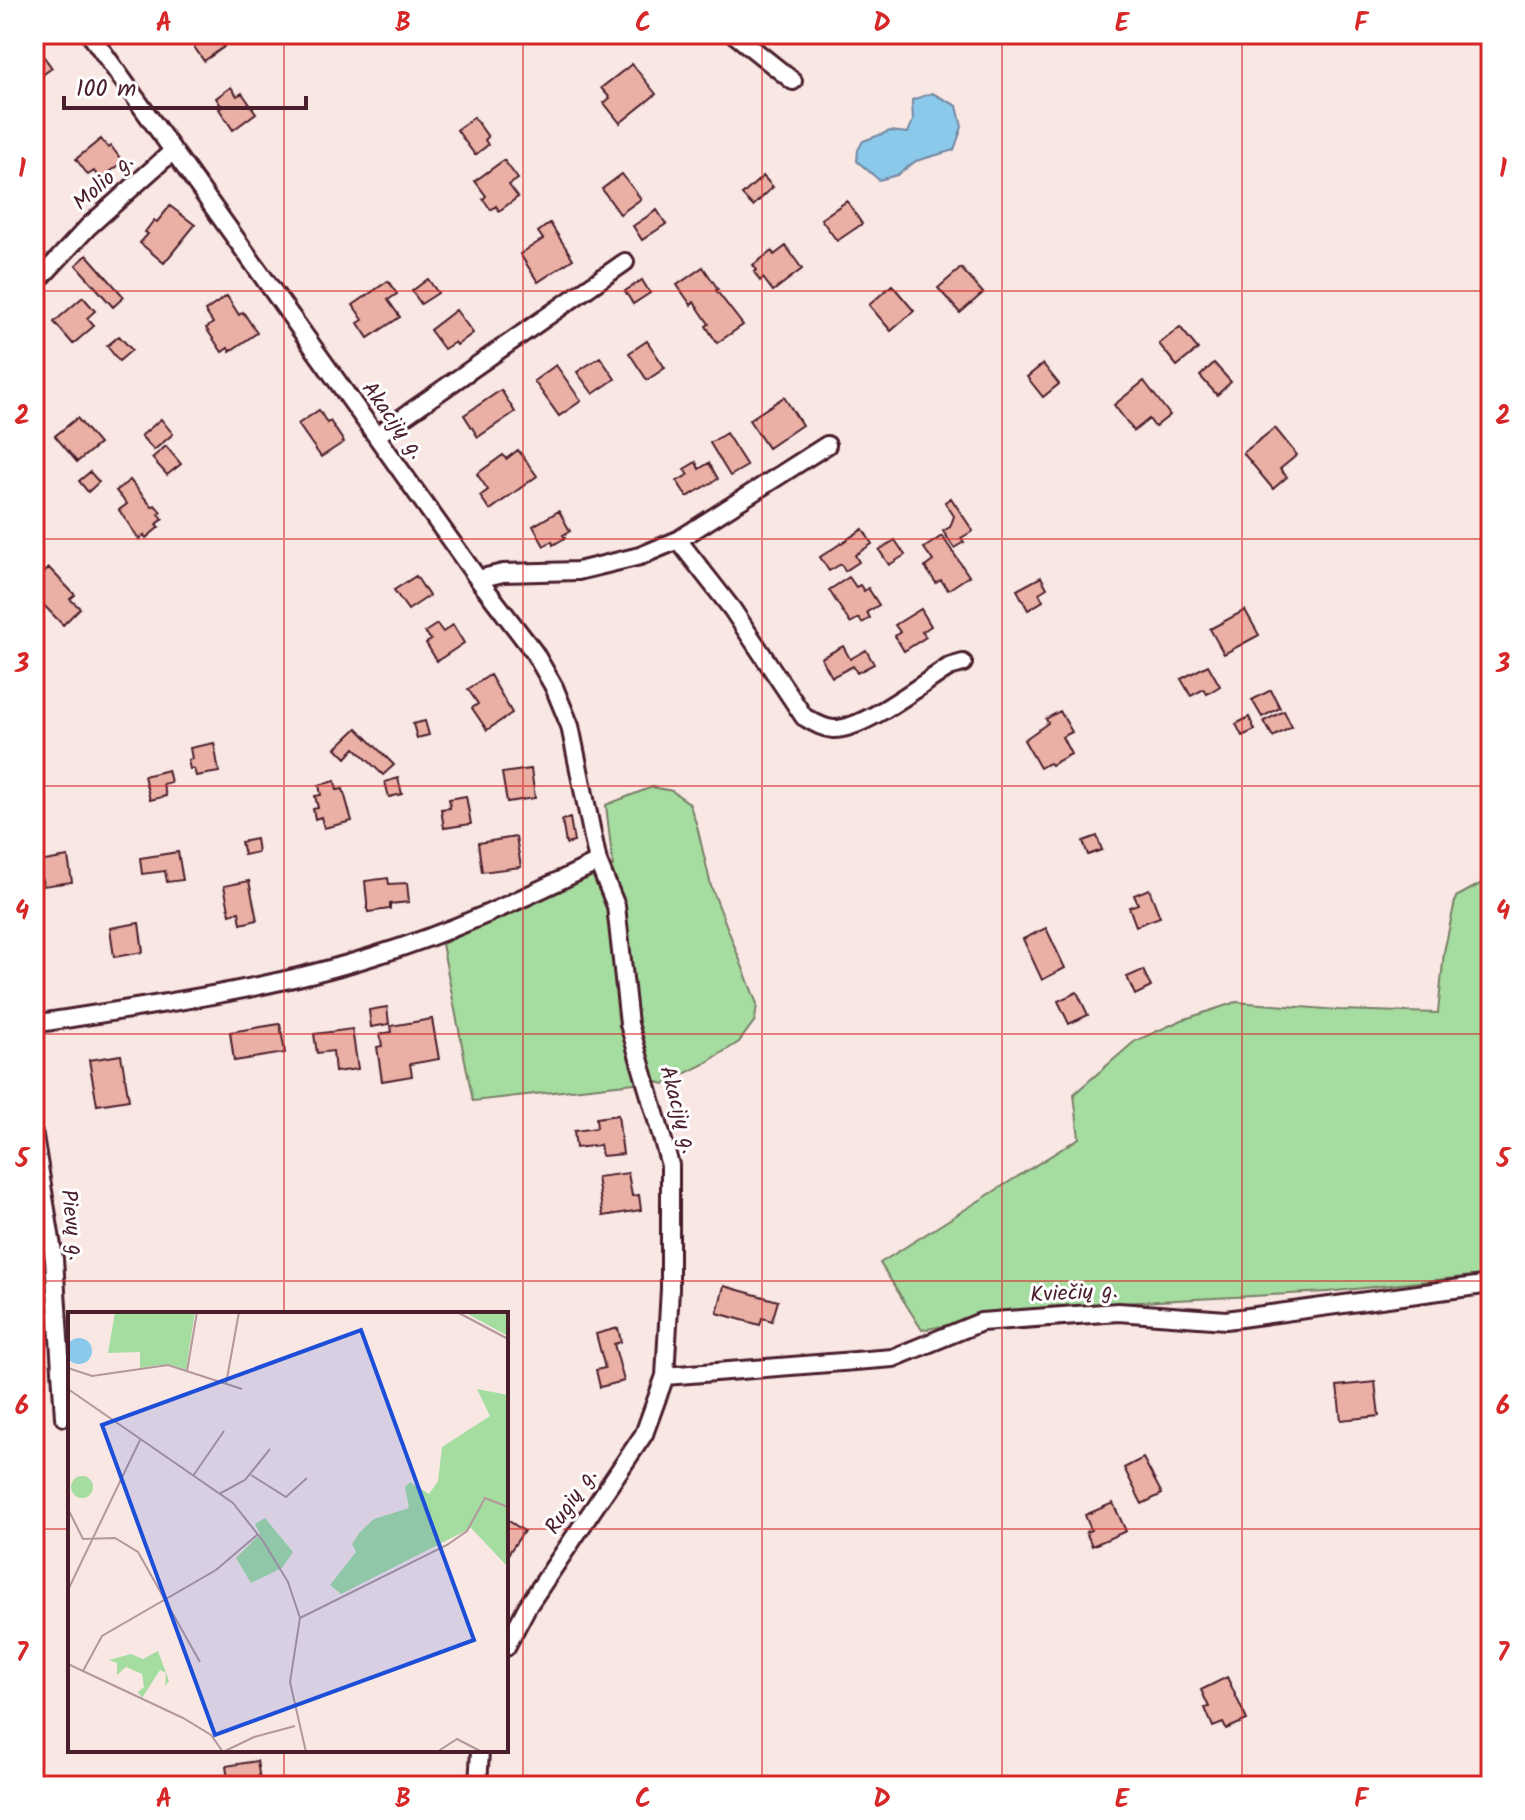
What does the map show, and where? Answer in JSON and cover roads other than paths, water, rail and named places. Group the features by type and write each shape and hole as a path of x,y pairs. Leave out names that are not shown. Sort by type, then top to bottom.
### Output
{"street":[{"name":"Akacijų g.","path":"90,34 478,579 534,652 554,687 570,726 598,862 616,906 629,1024 670,1165 670,1289 665,1376"},
{"path":"734,34 793,81"},
{"name":"Molio g.","path":"34,285 88,227 173,151"},
{"path":"376,436 625,262"},
{"path":"478,579 503,573 578,571 640,556 678,540 827,445"},
{"path":"678,540 732,609 804,717 817,725 832,729 861,723 949,667 963,663"},
{"path":"34,1024 176,1001 320,971 374,956 480,919 598,862"},
{"name":"Pievų g.","path":"34,1136 54,1259 64,1417"},
{"name":"Kviečių g.","path":"665,1376 893,1358 981,1322 1118,1312 1226,1320 1491,1284"},
{"name":"Rugių g.","path":"508,1643 527,1607 644,1434 665,1376"},
{"path":"478,1786 480,1752"}],"water":[{"path":"932,93 957,106 962,127 954,150 916,161 897,175 879,180 857,161 863,141 890,131 908,133 913,120 912,100"}]}
